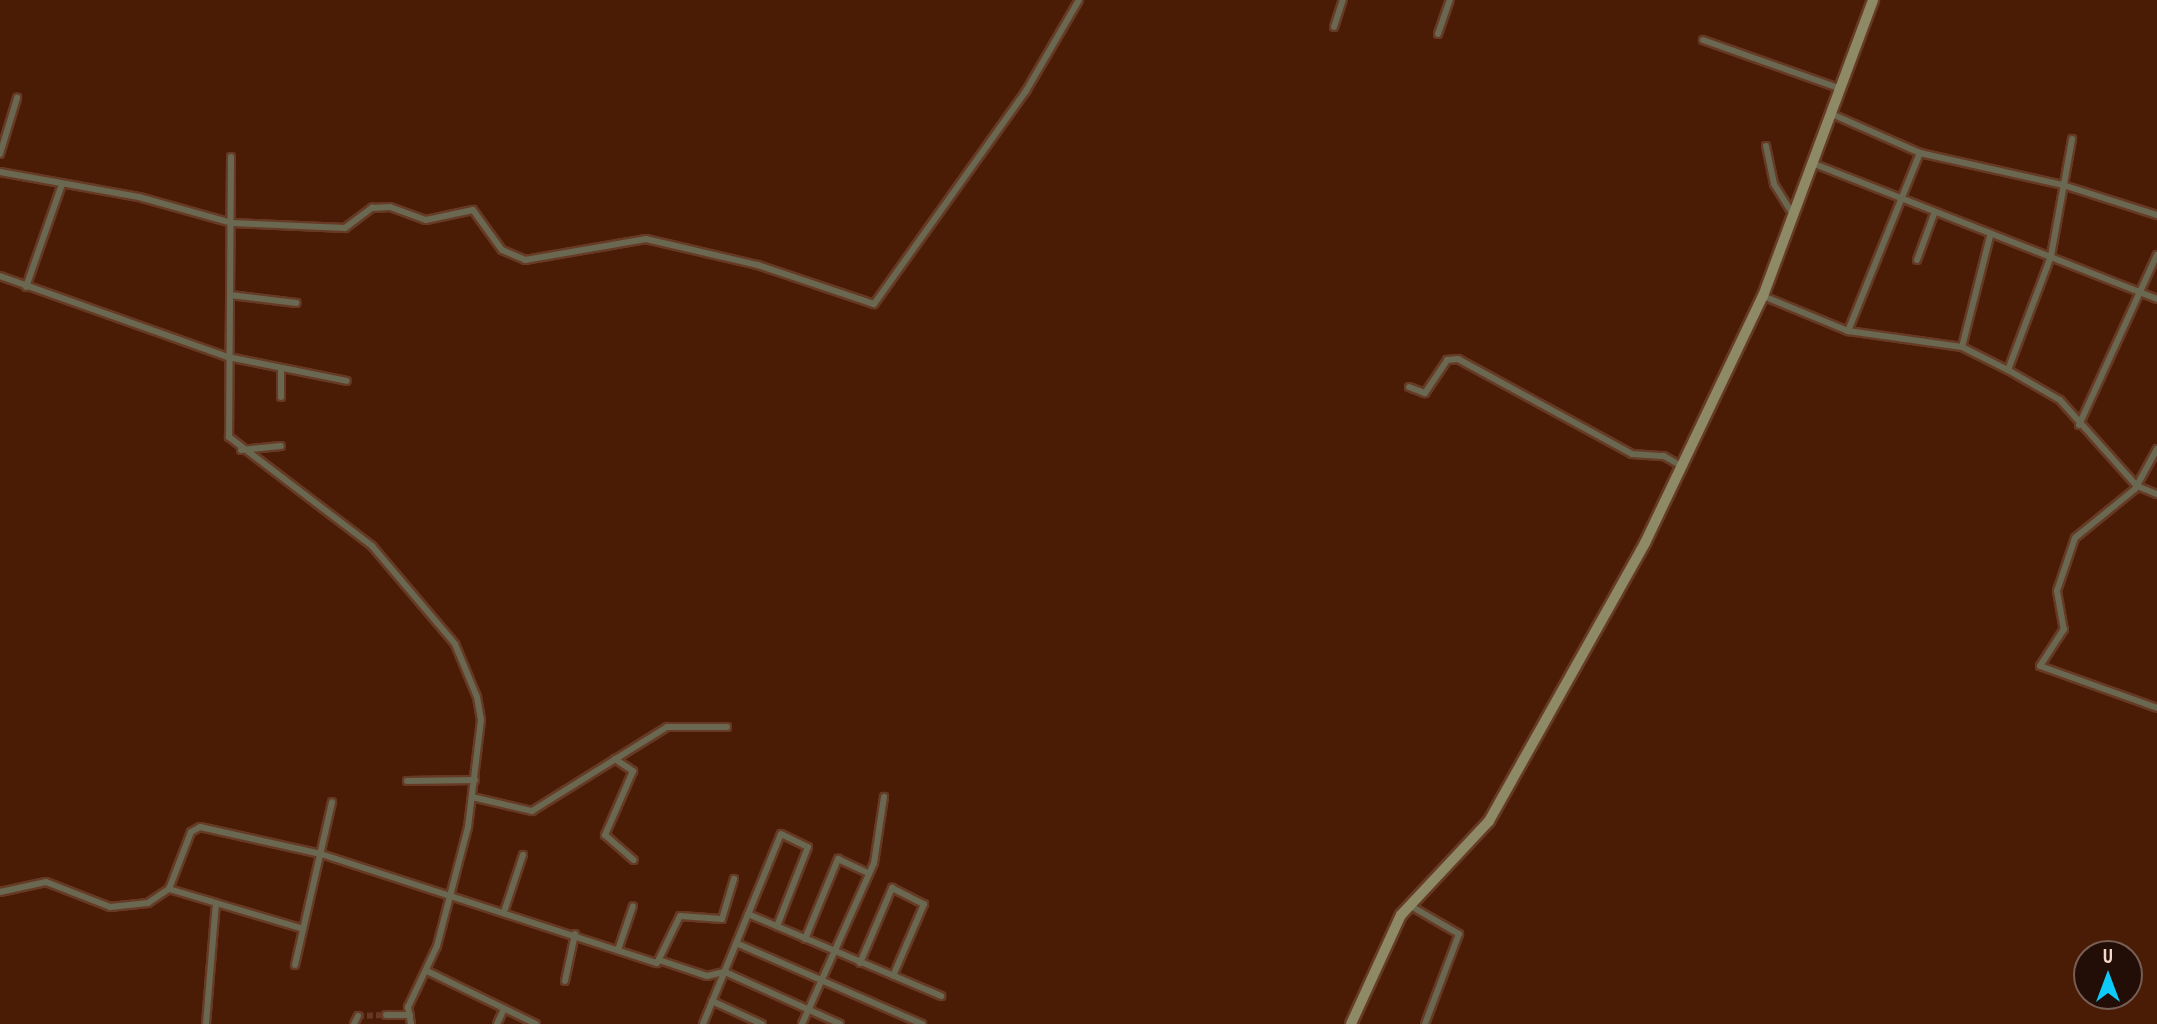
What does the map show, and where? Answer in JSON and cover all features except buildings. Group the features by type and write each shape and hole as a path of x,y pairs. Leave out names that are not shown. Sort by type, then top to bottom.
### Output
{"main road":[{"path":"1355,1023 1378,958 1409,905 1498,808 1683,467 1763,296 1792,213 1834,115 1872,0"}],"street":[{"path":"0,172 232,223 345,228 372,208 390,206 426,220 473,211 502,250 525,260 646,239 880,302 918,237 1026,90 1079,0"},
{"path":"1334,27 1343,0"},
{"path":"1437,34 1450,0"},
{"path":"1703,40 1843,90"},
{"path":"0,154 17,98"},
{"path":"1834,115 1920,153 2063,185 2157,215"},
{"path":"2008,370 2050,256 2072,139"},
{"path":"1766,146 1774,184 1792,213"},
{"path":"1848,331 1920,153"},
{"path":"231,157 227,430 240,450 358,532 455,644 472,679 481,720 475,780 452,895 410,1015 411,1024"},
{"path":"1812,163 1899,201 2050,256 2157,299"},
{"path":"26,287 62,184"},
{"path":"1917,260 1934,214"},
{"path":"1962,347 1990,236"},
{"path":"2079,425 2138,291 2157,255"},
{"path":"0,276 228,357 347,381"},
{"path":"230,295 297,303"},
{"path":"1763,296 1848,331 1962,347 2008,370 2060,400 2079,425 2137,486 2157,494"},
{"path":"1409,387 1425,393 1447,360 1458,359 1632,454 1664,456 1683,467"},
{"path":"281,368 281,397"},
{"path":"240,450 281,446"},
{"path":"2157,449 2137,486 2075,538 2057,594 2063,631 2040,666 2157,708"},
{"path":"472,797 532,811 667,727 727,727"},
{"path":"615,759 633,771 605,835 634,860"},
{"path":"407,781 475,780"},
{"path":"802,1024 866,872 874,863 884,797"},
{"path":"295,965 332,802"},
{"path":"0,892 46,882 87,901 134,908 169,889 196,827 321,854 505,909 618,950 707,976 725,972 840,1024"},
{"path":"703,1024 781,834 808,847 777,926"},
{"path":"505,909 523,855"},
{"path":"805,939 838,859 866,872"},
{"path":"662,961 680,916 722,919 734,879"},
{"path":"860,963 892,888 924,904 893,976"},
{"path":"169,889 303,929"},
{"path":"206,1024 216,904"},
{"path":"1409,905 1459,934 1425,1024"},
{"path":"618,950 633,906"},
{"path":"748,914 941,996"},
{"path":"565,981 575,934"},
{"path":"736,943 922,1024"},
{"path":"426,971 533,1023"},
{"path":"712,1001 762,1024"},
{"path":"497,1024 504,1009"},
{"path":"386,1015 410,1015"},
{"path":"354,1024 358,1016"}],"tunnel":[{"path":"358,1016 386,1015"}]}
